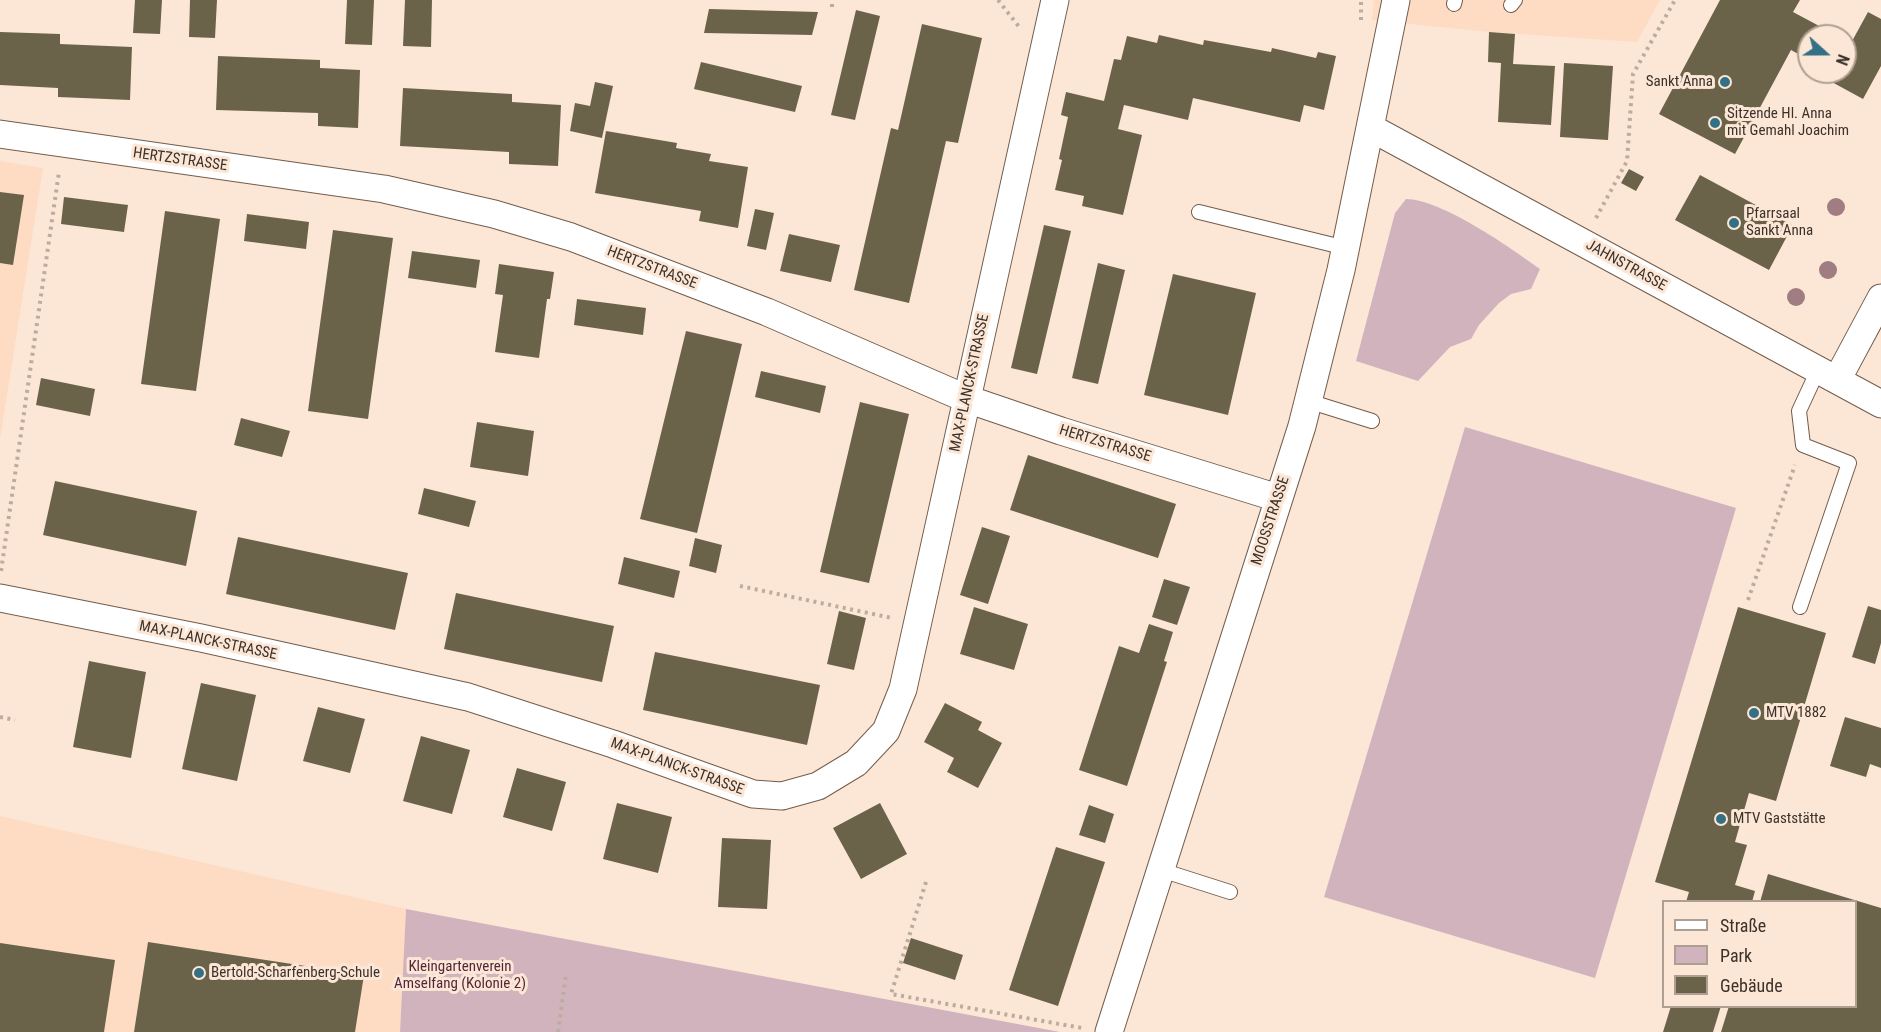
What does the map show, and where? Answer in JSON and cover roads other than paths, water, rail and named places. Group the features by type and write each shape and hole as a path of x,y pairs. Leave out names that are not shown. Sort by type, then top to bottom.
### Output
{"street":[{"name":"MAX-PLANCK-STRASSE","path":"0,598 201,638 468,697 613,744 753,794 782,796 818,786 856,764 886,732 903,690 1055,0"},
{"name":"MOOSSTRASSE","path":"1101,1031 1161,870 1308,401 1346,248 1396,0"},
{"name":"JAHNSTRASSE","path":"1371,128 1881,404"},
{"name":"HERTZSTRASSE","path":"0,134 384,189 494,214 571,237 764,311 967,399 1061,431 1278,498"},
{"path":"1828,375 1881,298"}],"lane":[{"path":"1199,212 1346,248"},
{"path":"1800,607 1849,464 1803,445 1799,411 1828,375"},
{"path":"1308,401 1372,421"},
{"path":"1161,870 1230,892"}],"place":[{"name":"Sankt Anna","path":"1725,82"},
{"name":"Sitzende Hl. Anna mit Gemahl Joachim","path":"1715,123"},
{"name":"Pfarrsaal Sankt Anna","path":"1734,223"},
{"name":"MTV 1882","path":"1754,713"},
{"name":"MTV Gaststätte","path":"1721,819"},
{"name":"Bertold-Scharfenberg-Schule","path":"199,973"}],"park label":[{"name":"Kleingartenverein Amselfang (Kolonie 2)","path":"460,976"}]}
